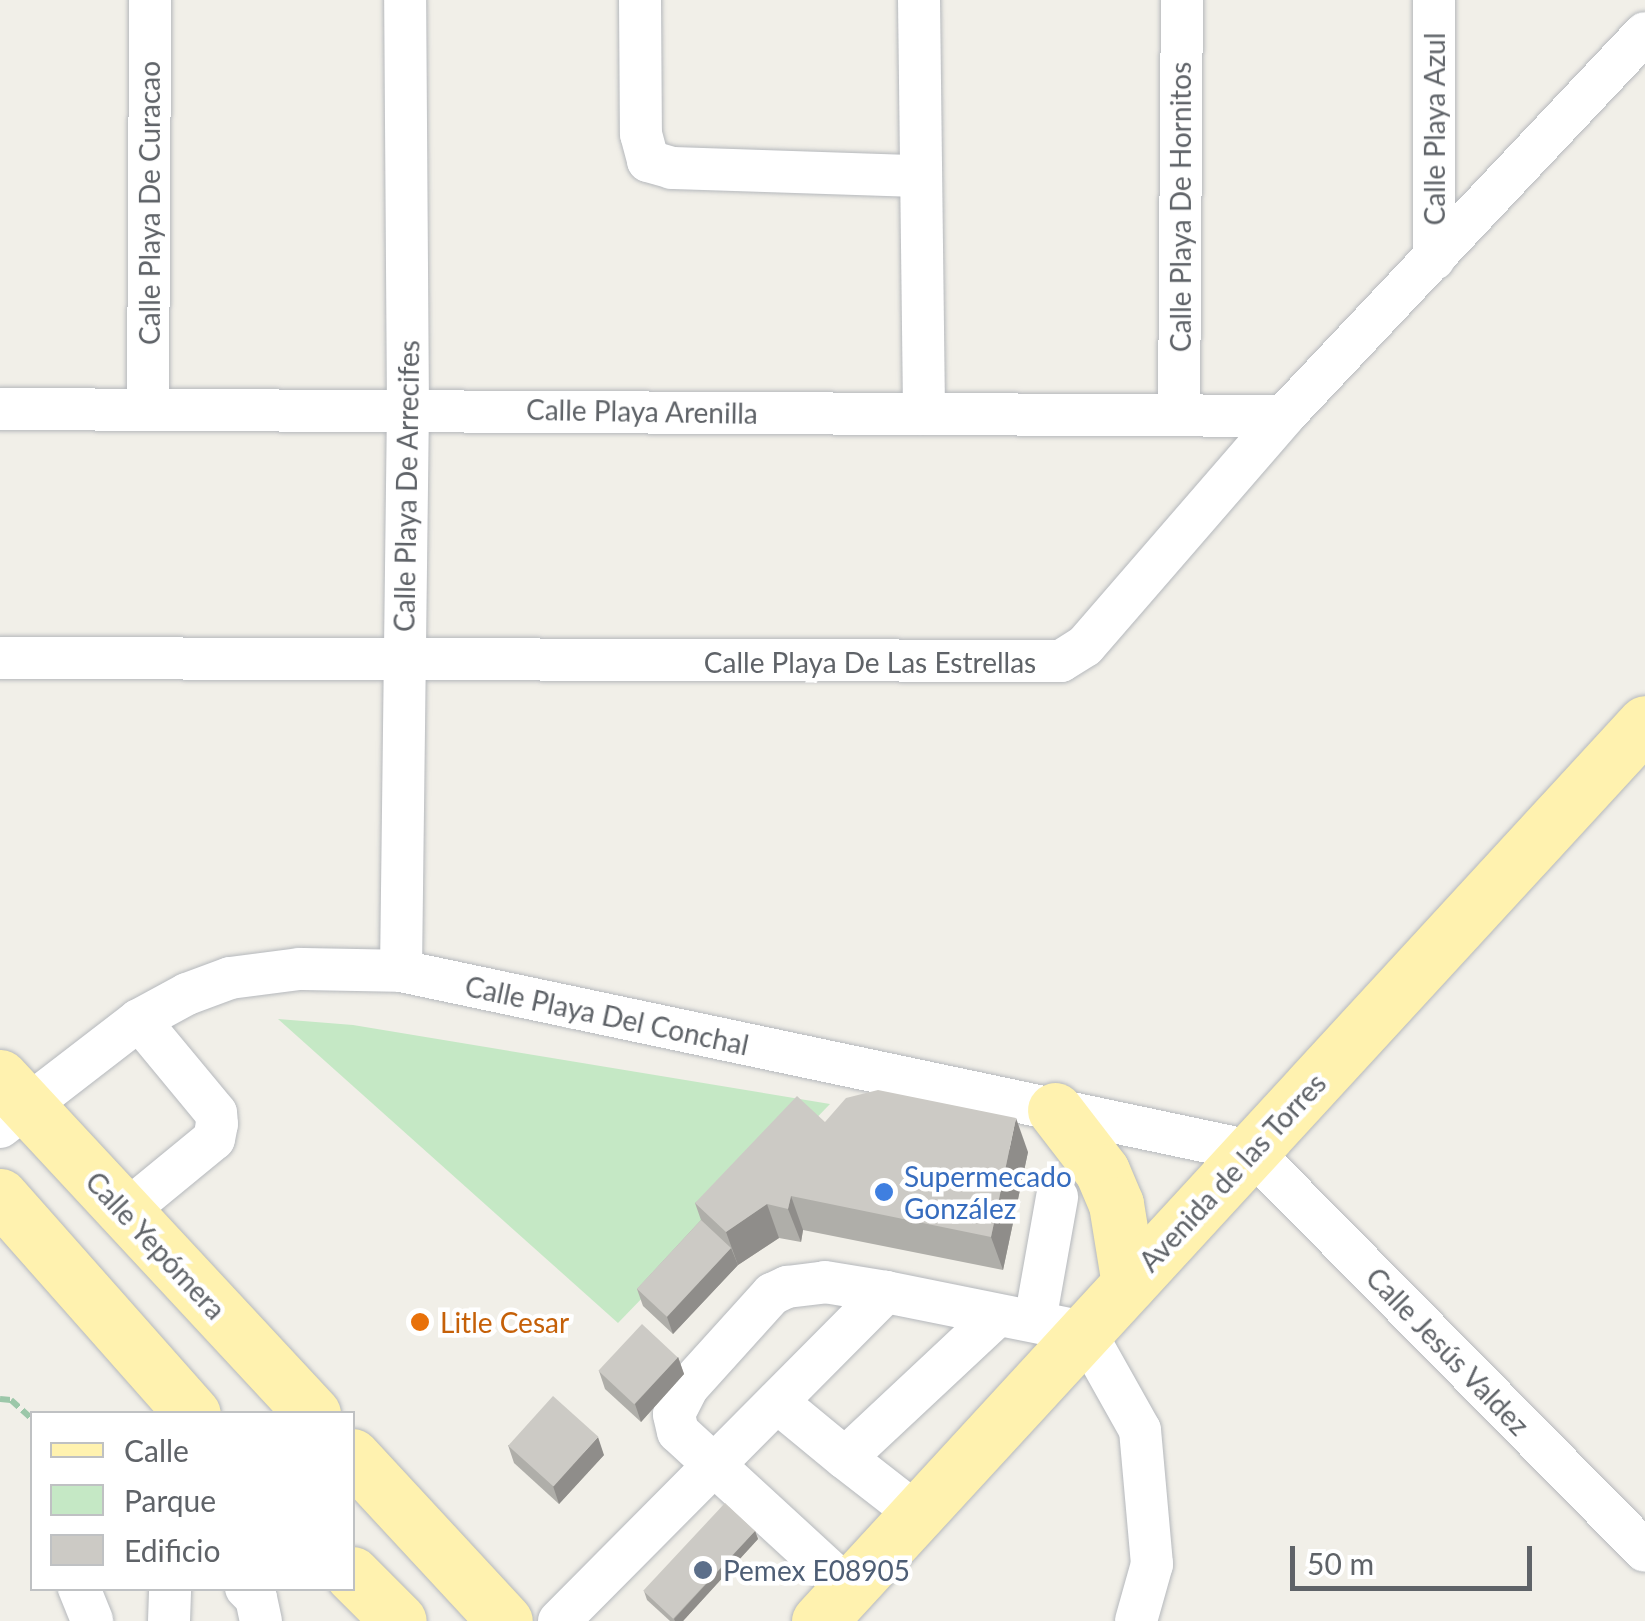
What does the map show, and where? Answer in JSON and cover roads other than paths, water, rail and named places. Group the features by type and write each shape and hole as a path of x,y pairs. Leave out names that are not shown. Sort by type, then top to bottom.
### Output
{"main road":[{"name":"Avenida de las Torres","path":"834,1605 917,1514 1039,1323 1128,1284 1645,724"},
{"name":"Calle Yepómera","path":"9,1103 125,1212 309,1411"},
{"path":"1055,1110 1082,1140 1102,1171 1116,1204 1128,1284"},
{"path":"10,1222 178,1406"},
{"path":"355,1459 506,1621"},
{"path":"355,1577 399,1621"}],"street":[{"name":"Calle Playa De Curacao","path":"148,407 150,0"},
{"name":"Calle Playa De Arrecifes","path":"401,971 408,409 405,0"},
{"path":"640,0 641,134 648,161 672,168 919,176"},
{"path":"919,0 924,414"},
{"name":"Calle Playa De Hornitos","path":"1178,414 1182,0"},
{"name":"Calle Playa Azul","path":"1434,0 1434,259"},
{"name":"Calle Playa De Las Estrellas","path":"0,658 1060,661 1085,646 1284,416 1645,33"},
{"name":"Calle Playa Arenilla","path":"0,409 1284,416"},
{"name":"Calle Playa Del Conchal","path":"9,1103 139,1020 187,994 230,978 299,969 401,971 1252,1151"},
{"path":"125,1212 214,1139 217,1124 216,1113 139,1020"},
{"name":"Calle Jesús Valdez","path":"1252,1151 1645,1552"},
{"path":"845,1458 1039,1323 1057,1197"},
{"path":"834,1605 713,1466 678,1432 674,1414 677,1402 761,1304 787,1287 825,1282 1039,1323 1140,1430 1152,1564 1136,1621"},
{"path":"559,1621 886,1292"},
{"path":"777,1402 917,1514"},
{"path":"80,1591 92,1621"},
{"path":"169,1621 170,1591"},
{"path":"249,1591 256,1598 261,1621"}],"place":[{"name":"Supermecado González","path":"884,1192"},
{"name":"Litle Cesar","path":"420,1322"},
{"name":"Pemex E08905","path":"703,1570"}]}
